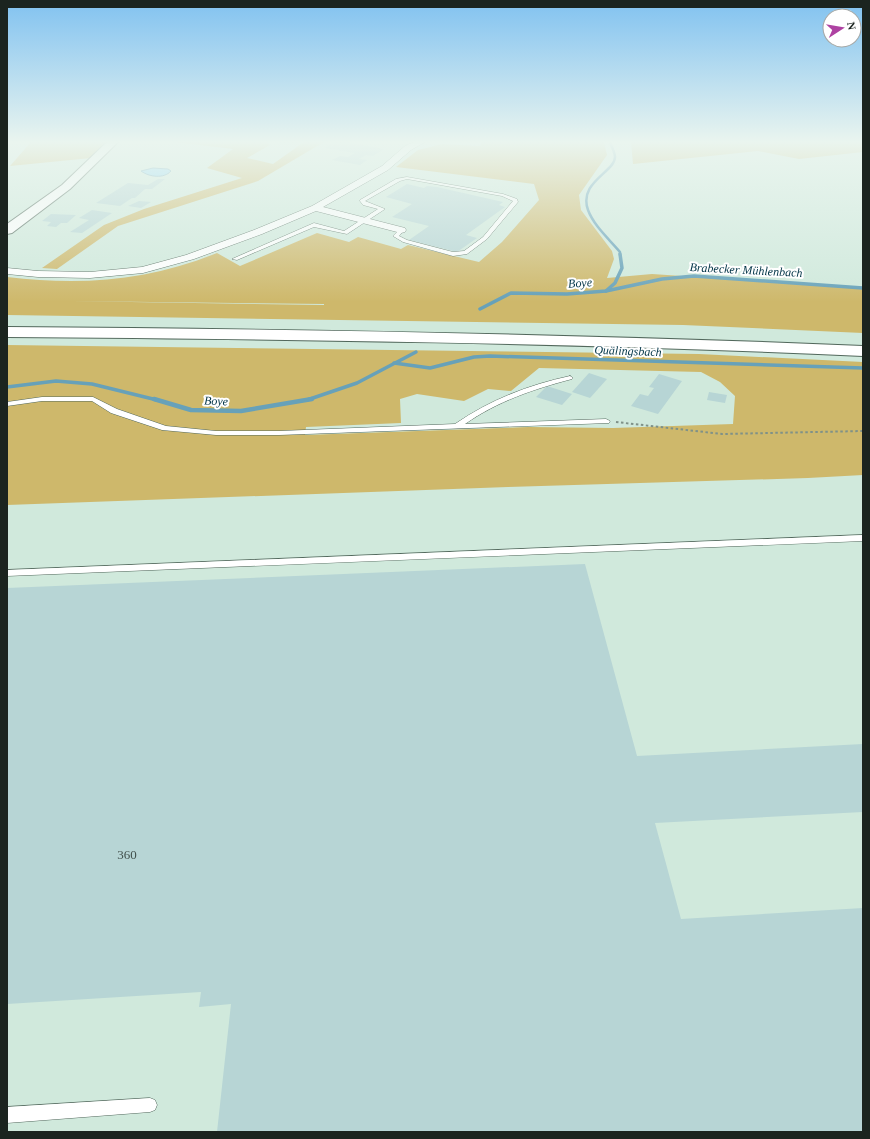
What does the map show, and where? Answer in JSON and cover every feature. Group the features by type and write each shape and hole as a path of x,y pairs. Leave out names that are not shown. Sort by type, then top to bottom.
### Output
{"main road":[{"path":"7,230 55,195"},
{"path":"7,321 510,328 863,340"},
{"path":"7,332 206,333 509,339 863,351"}],"street":[{"path":"7,271 38,274 90,275 143,270 198,254 258,232 315,208 338,195"},
{"path":"315,208 401,230"}],"lane":[{"path":"235,259 314,225 345,233 382,209 365,204 362,201 373,195"},
{"path":"401,230 396,236 404,241 453,254 465,253 485,238 516,202 515,200 503,195"},
{"path":"456,427 495,402 545,383 570,378"},
{"path":"7,404 42,399 93,399 114,411 165,428 216,433 279,433 606,421"},
{"path":"7,573 863,538"},
{"path":"7,1115 150,1105"}],"path":[{"path":"606,421 722,434 863,431"}],"shaded area":[{"path":"188,195 214,195 118,226 57,269 42,268 104,225 144,209"},
{"path":"537,195 579,195 581,210 612,251 614,259 607,278 652,274 863,288 863,333 683,325 7,315 7,277 62,281 114,279 165,270 217,253 240,266 317,233 349,242 358,237 401,249 408,245 479,262 502,242 539,200","holes":["68,301 324,304 324,305"]},
{"path":"7,345 699,354 863,362 863,475 7,505","holes":["539,368 701,372 720,382 735,396 733,424 613,428 529,427 305,435 306,427 401,423 400,399 417,394 464,401 488,389 511,391"]}],"building":[{"path":"109,195 138,195 120,206 96,203"},
{"path":"389,195 473,195 503,202 499,205 505,207 466,235 477,238 457,252 409,240 429,226 392,217 412,204 386,197"},
{"path":"139,201 151,202 141,208 128,206"},
{"path":"92,210 112,213 82,233 70,232 89,220 79,218"},
{"path":"51,214 76,215 67,223 61,223 56,227 47,226 51,222 42,221"},
{"path":"589,373 607,379 590,398 572,392"},
{"path":"659,374 682,381 658,414 631,406 640,394 648,396 654,388 649,387"},
{"path":"547,386 572,394 562,405 536,397"},
{"path":"709,392 727,395 725,403 707,400"},
{"path":"585,564 637,756 863,744 863,812 655,823 681,919 863,908 863,1132 217,1132 231,1004 199,1007 201,992 7,1004 7,588"}],"waterway":[{"name":"Boye","path":"587,195 586,200 591,216 602,232 620,252 620,254"},
{"name":"Boye","path":"606,291 615,283 622,268 620,254"},
{"name":"Brabecker Mühlenbach","path":"606,291 662,279 694,276 863,288"},
{"name":"Boye","path":"480,309 511,293 567,294 606,291"},
{"name":"Boye","path":"395,363 416,352"},
{"name":"Quälingsbach","path":"395,363 430,368 474,357 490,356 863,368"},
{"name":"Boye","path":"308,400 357,383 395,363"},
{"name":"Boye","path":"7,387 56,381 92,384 157,400"},
{"name":"Boye","path":"154,399 191,410 241,411 308,400"},
{"name":"Boye","path":"308,400 312,399"}]}
